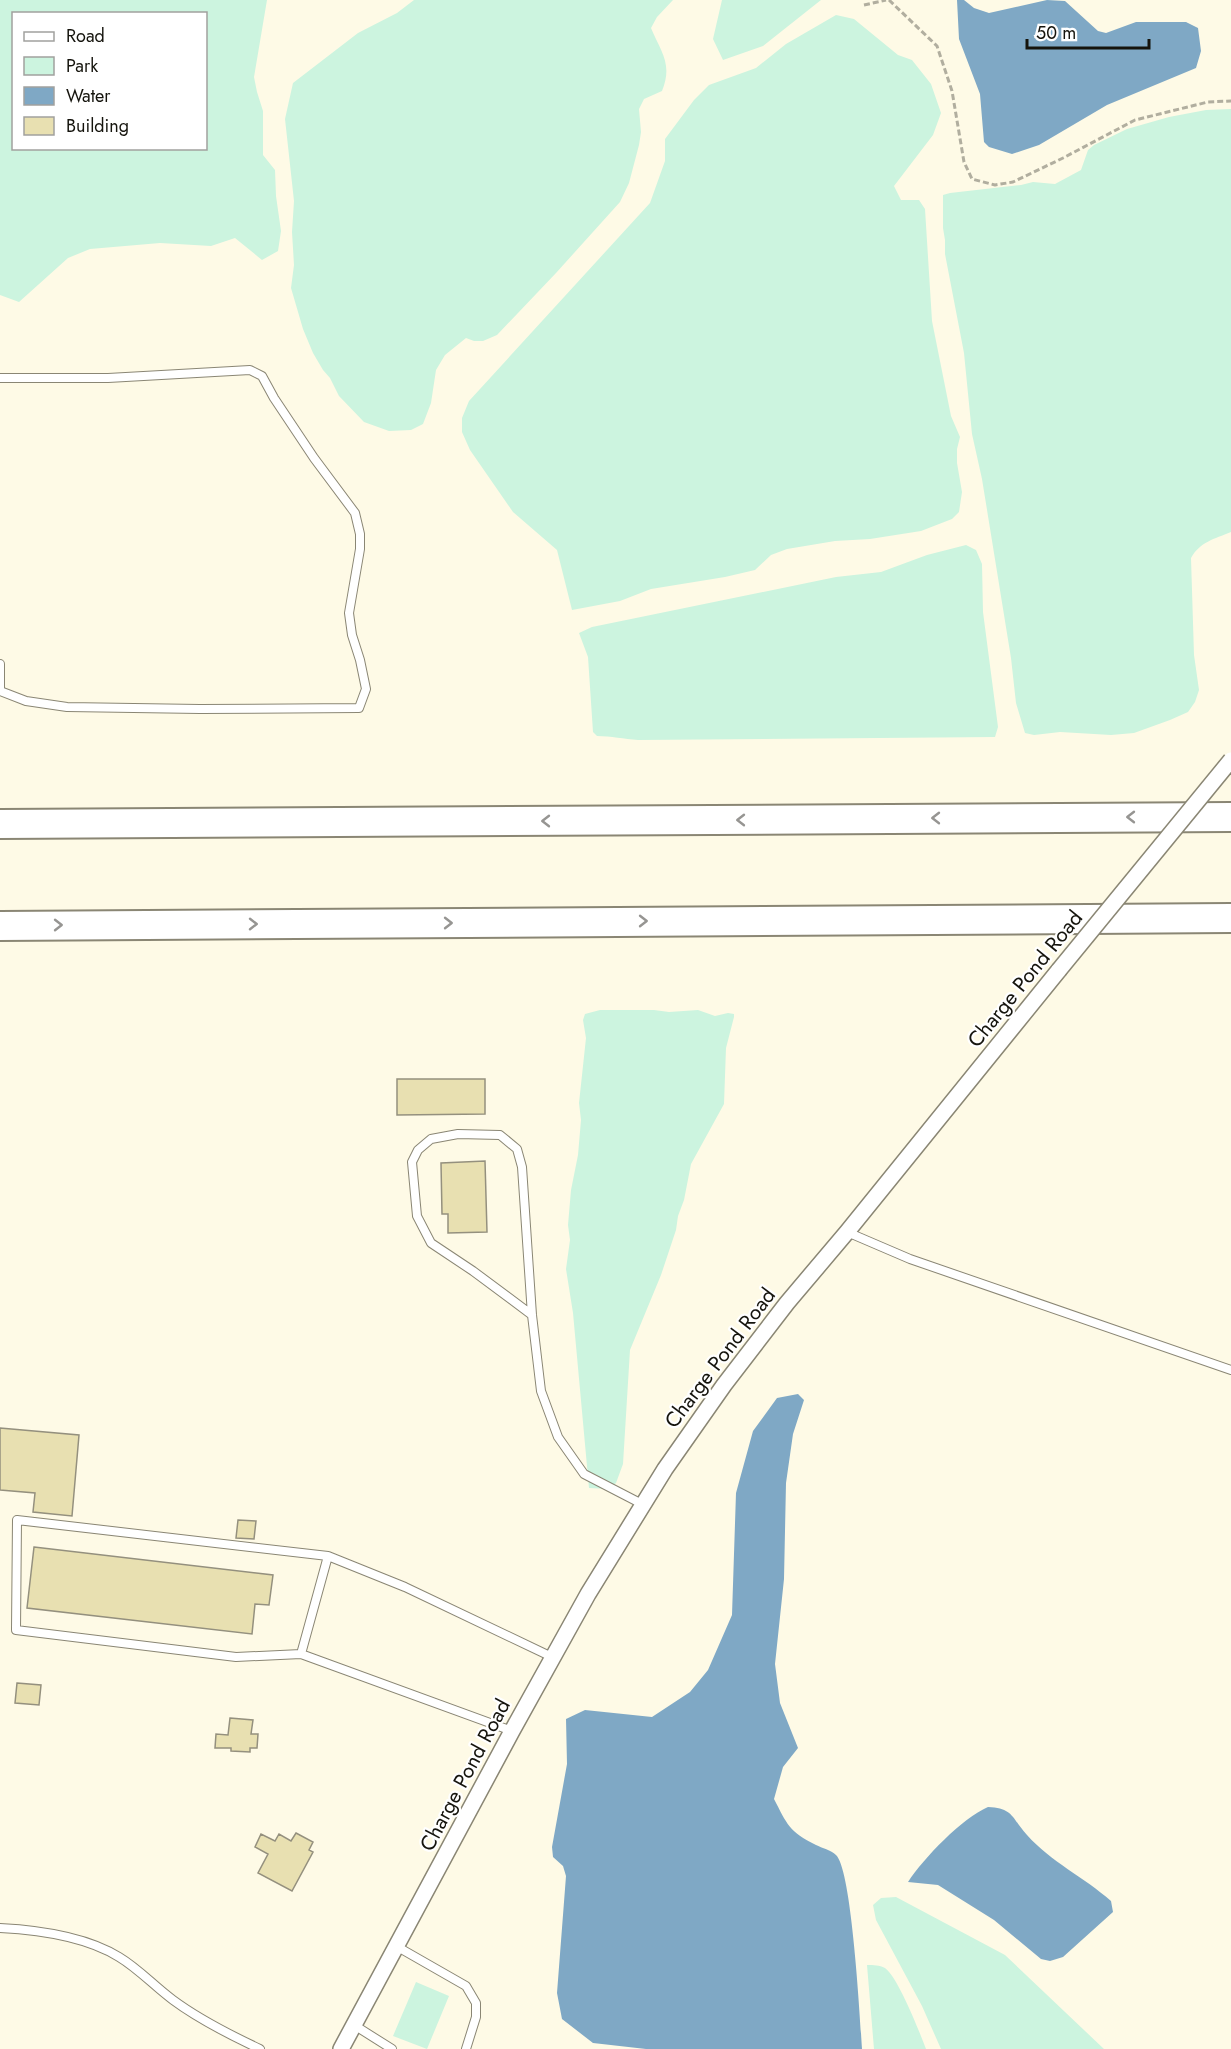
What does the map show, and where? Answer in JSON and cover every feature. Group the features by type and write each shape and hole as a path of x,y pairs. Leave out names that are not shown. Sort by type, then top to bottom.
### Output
{"highway":[{"path":"0,824 1231,817"},
{"path":"0,926 1231,918"}],"street":[{"name":"Charge Pond Road","path":"341,2049 552,1658 642,1504 686,1439 762,1335 1231,759"}],"lane":[{"path":"0,378 108,378 250,370 262,376 314,458 355,513 360,534 360,549 349,613 352,635 366,689 359,708 200,710 67,707 26,701 0,691 0,664"},
{"path":"532,1315 473,1270 431,1243 417,1216 412,1162 418,1150 431,1139 458,1134 500,1135 517,1149 522,1167 532,1315 541,1391 558,1437 584,1474 642,1504"},
{"path":"847,1232 910,1259 1231,1370"},
{"path":"512,1731 301,1654 236,1657 16,1630 17,1520 328,1556 405,1587 552,1658"},
{"path":"301,1654 328,1556"},
{"path":"0,1928 57,1935 104,1949 129,1964 194,2015 260,2049"},
{"path":"396,1946 466,1986 476,2003 476,2017 466,2049"},
{"path":"354,2025 392,2049"}],"path":[{"path":"864,5 888,0 937,46 952,91 964,162 972,179 995,185 1012,182 1064,158 1135,120 1208,102 1231,101"}],"green space":[{"path":"0,0 267,0 254,77 263,111 263,155 275,170 281,231 278,251 262,260 235,238 211,246 160,243 90,249 68,258 19,302 0,295"},
{"path":"414,0 673,0 657,17 651,28 664,58 665,82 662,91 644,99 639,109 641,132 639,145 629,183 620,202 497,335 483,341 466,338 445,355 436,370 431,403 423,424 411,430 389,431 364,422 339,396 313,353 303,329 291,288 294,265 292,232 294,201 285,119 293,83 358,33 397,13"},
{"path":"722,0 821,0 763,46 723,60 713,39"},
{"path":"836,15 854,19 898,55 912,60 931,84 941,113 933,135 894,186 901,200 919,200 925,209 932,321 951,416 960,437 957,449 962,492 959,512 952,519 921,531 787,549 771,555 755,570 651,589 620,601 572,610 557,550 513,512 470,450 462,432 462,418 469,401 650,203 665,161 665,139 694,100 709,85 756,68 786,44"},
{"path":"1231,109 1231,532 1203,545 1191,558 1194,655 1199,690 1188,712 1134,733 1111,735 1060,732 1034,735 1025,733 1016,703 1011,658 982,479 972,434 964,353 945,254 943,195 1033,182 1055,184 1081,170 1088,150 1094,145 1127,129 1169,117 1206,110"},
{"path":"966,545 976,550 982,564 983,612 998,727 995,737 638,740 597,736 593,732 588,657 579,633 592,627 836,577 881,572 927,555"},
{"path":"600,1010 669,1012 698,1010 715,1016 734,1014 726,1048 724,1104 691,1164 676,1230 661,1275 630,1350 623,1464 616,1483 608,1489 589,1488 573,1313 566,1269 570,1240 568,1225 571,1190 578,1155 581,1120 579,1103 586,1038 583,1020 585,1014"},
{"path":"896,1897 1005,1955 1104,2049 941,2049 922,2006 876,1920 873,1905 881,1898"},
{"path":"867,1965 883,1967 890,1973 908,2006 926,2049 874,2049"},
{"path":"416,1982 449,1996 427,2049 393,2036"}],"water":[{"path":"957,0 964,0 974,8 989,13 1047,0 1065,1 1098,31 1106,33 1136,22 1186,22 1198,28 1201,51 1196,68 1107,105 1039,145 1012,154 989,147 984,142 980,94 959,39"},
{"path":"798,1394 804,1400 793,1434 786,1483 784,1579 775,1664 780,1703 798,1748 783,1767 774,1799 794,1831 834,1853 842,1866 851,1915 862,2049 646,2049 593,2043 562,2019 557,1993 566,1876 563,1866 553,1857 552,1847 567,1764 566,1719 585,1710 652,1717 690,1692 708,1670 732,1615 736,1493 753,1431 777,1398"},
{"path":"988,1807 1003,1810 1012,1815 1036,1845 1111,1901 1113,1912 1063,1957 1050,1961 1041,1959 994,1920 938,1885 908,1882 955,1829"}],"building":[{"path":"397,1079 485,1079 485,1114 397,1115"},
{"path":"485,1161 487,1232 448,1233 448,1214 442,1214 441,1163"},
{"path":"0,1428 79,1435 72,1516 33,1512 35,1493 0,1490"},
{"path":"238,1520 256,1521 254,1539 236,1538"},
{"path":"34,1547 273,1575 269,1605 255,1604 252,1634 27,1608"},
{"path":"17,1683 41,1685 39,1705 15,1703"},
{"path":"230,1718 253,1720 251,1734 258,1734 257,1748 250,1748 250,1752 231,1751 231,1748 215,1748 216,1734 228,1735"},
{"path":"296,1833 313,1842 309,1850 313,1852 292,1891 258,1873 268,1854 255,1847 261,1834 275,1841 279,1834 291,1841"}]}
